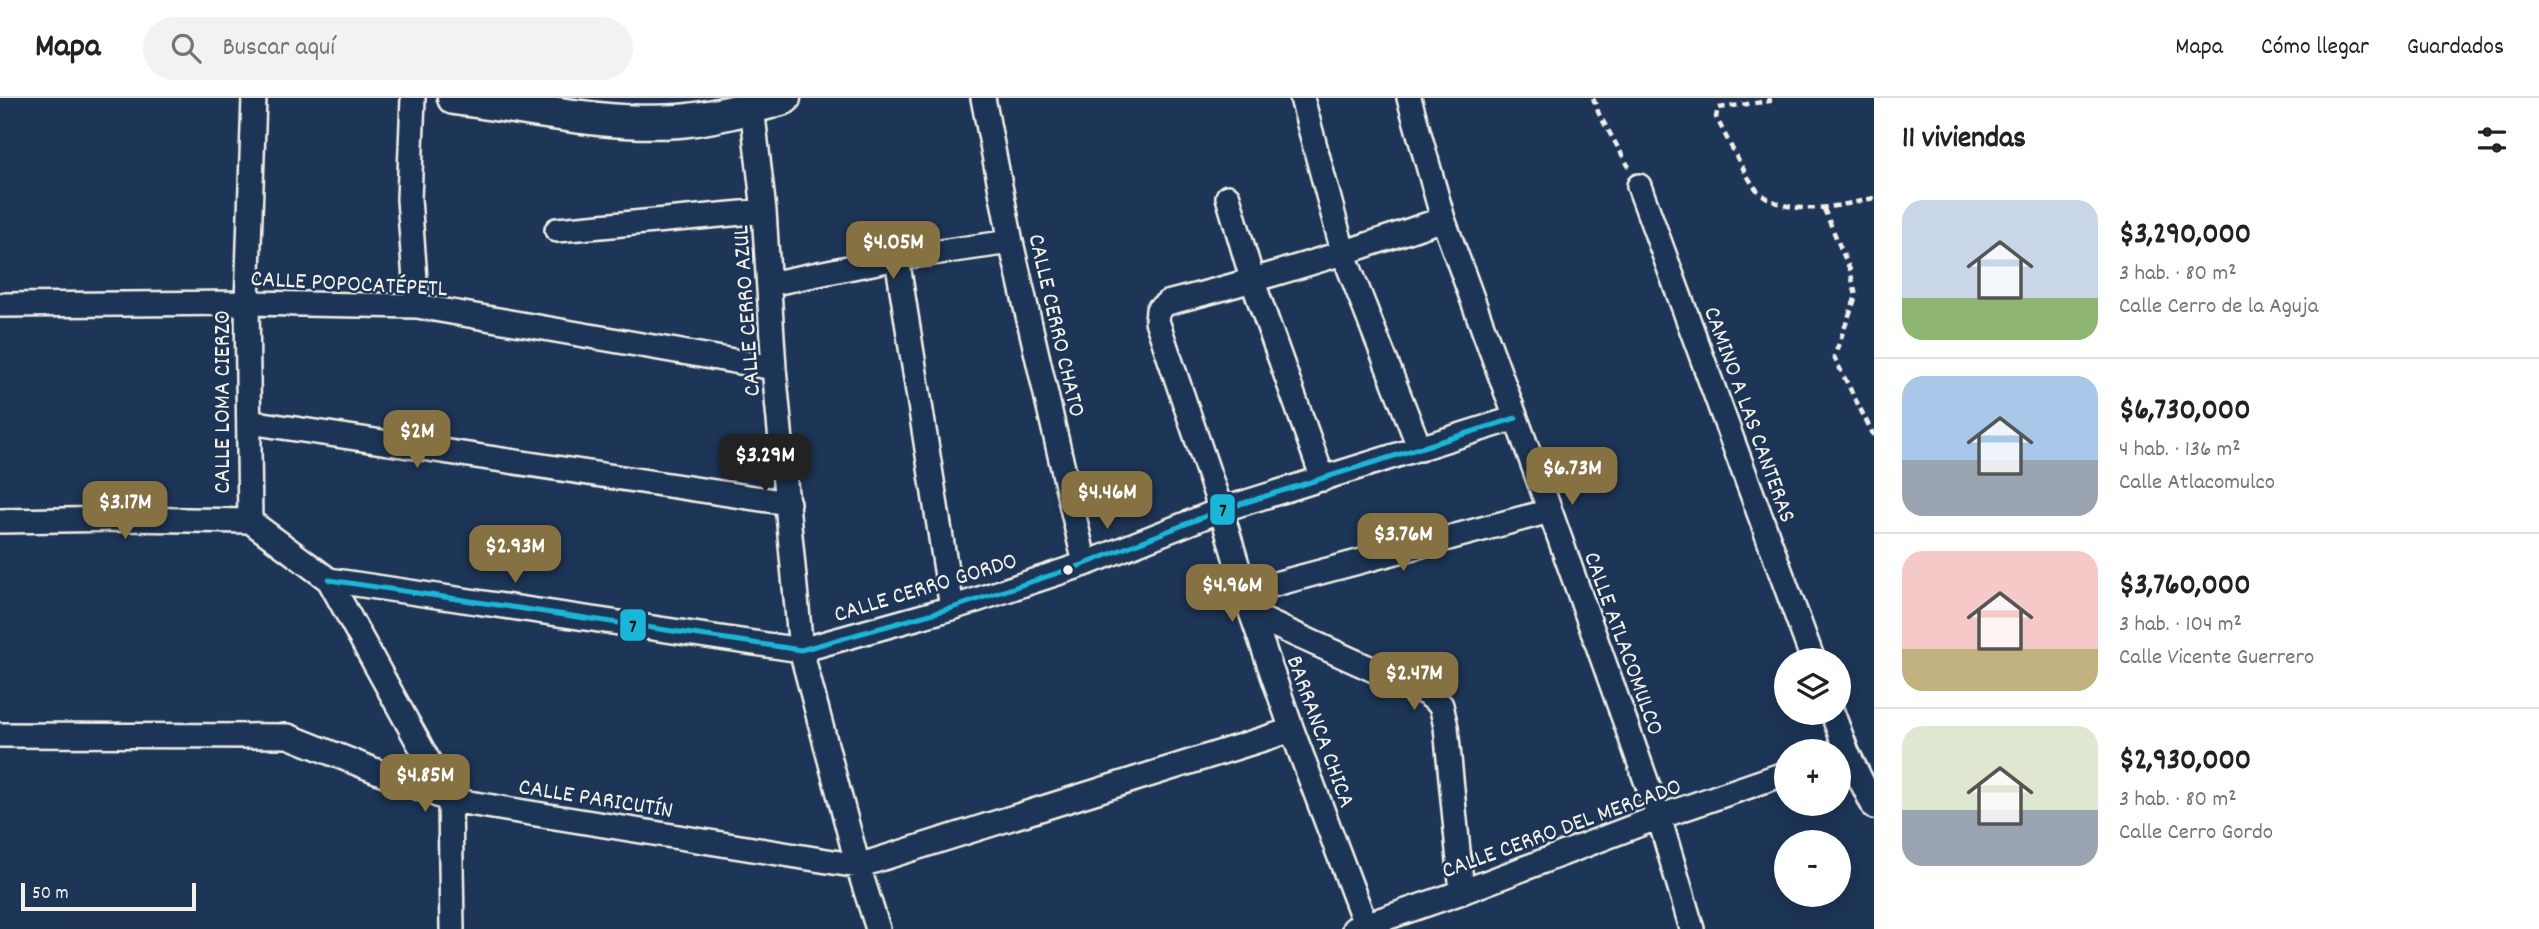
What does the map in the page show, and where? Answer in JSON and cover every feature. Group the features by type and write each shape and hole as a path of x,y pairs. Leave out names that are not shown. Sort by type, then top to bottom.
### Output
{"street":[{"name":"CALLE LOMA CIERZO","path":"254,98 247,303 250,521 329,580 450,800 452,929"},
{"path":"413,98 409,199 417,306"},
{"path":"454,98 604,119 679,121 751,103 784,98"},
{"name":"CALLE CERRO CHATO","path":"983,98 1012,242 1085,564"},
{"path":"1302,98 1344,255 1420,449"},
{"name":"CALLE ATLACOMULCO","path":"1409,98 1443,219 1659,817 1692,929"},
{"name":"CALLE CERRO AZUL","path":"751,103 764,211 774,368 801,650 858,866 878,929"},
{"name":"CAMINO A LAS CANTERAS","path":"1639,186 1809,648"},
{"path":"1228,197 1253,282 1323,479"},
{"path":"557,230 764,211"},
{"path":"1253,282 1344,255 1443,219"},
{"path":"769,284 898,258 1012,242"},
{"path":"898,258 952,608"},
{"name":"BARRANCA CHICA","path":"1253,282 1167,303 1158,310 1157,321 1221,510 1252,615 1362,928"},
{"name":"CALLE POPOCATÉPETL","path":"0,305 247,303 417,306 774,368"},
{"name":"CALLE CERRO GORDO","path":"329,580 801,650 952,608 1085,564 1221,510 1516,418"},
{"path":"249,422 788,503"},
{"path":"1245,592 1550,511"},
{"path":"0,521 250,521"},
{"path":"1252,615 1427,694 1441,705 1446,727 1462,892"},
{"path":"858,866 1292,730"},
{"name":"CALLE PARICUTÍN","path":"0,735 288,736 450,800 858,866"},
{"path":"1851,767 1874,807"},
{"name":"CALLE CERRO DEL MERCADO","path":"1362,928 1659,817 1774,777"}],"path":[{"path":"1593,98 1639,186"},
{"path":"1769,98 1770,101 1718,108 1716,117 1757,191 1771,200 1790,206 1824,209 1874,198"},
{"path":"1824,209 1850,270 1856,296 1833,357 1874,436"}],"transit line":[{"name":"7","path":"329,580 801,650 952,608 1085,564 1221,510 1516,418"}]}
